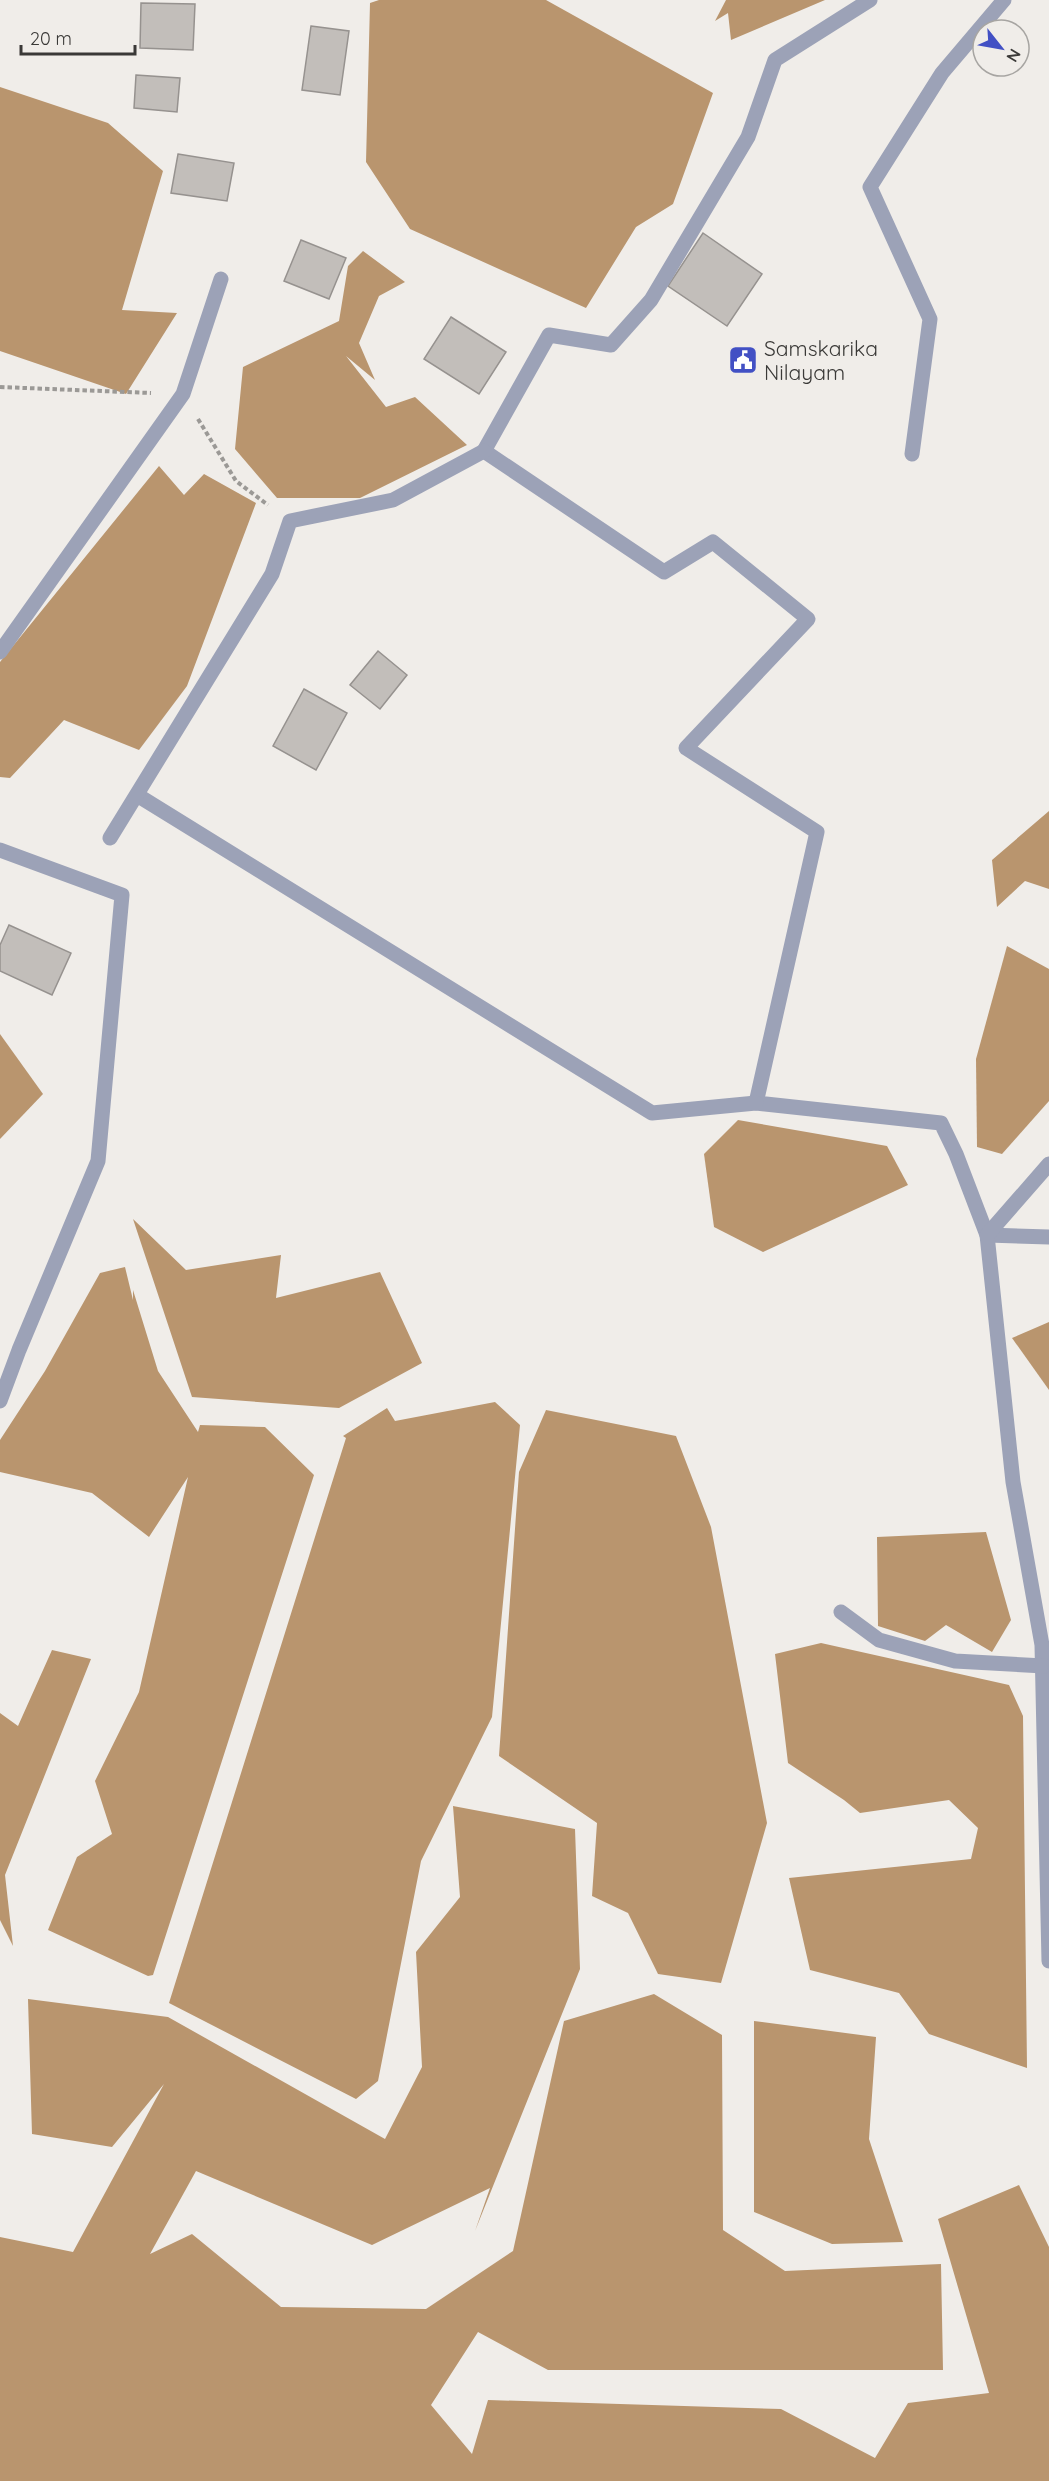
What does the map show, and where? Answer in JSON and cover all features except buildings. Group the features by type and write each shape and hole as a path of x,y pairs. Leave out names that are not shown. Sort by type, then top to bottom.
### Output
{"street":[{"path":"110,838 272,574 290,521 393,500 483,451 549,335 611,345 651,300 748,137 775,60 870,0"},
{"path":"912,454 930,319 870,187 942,73 1004,0"},
{"path":"0,652 183,394 221,279"},
{"path":"483,451 664,572 713,542 808,619 686,748 817,832 756,1102"},
{"path":"137,795 652,1113 756,1102 941,1123 956,1154 987,1235 1013,1482 1042,1645 1049,1961"},
{"path":"0,850 122,895 98,1161 0,1401"},
{"path":"987,1235 1049,1164"},
{"path":"987,1235 1049,1237"},
{"path":"841,1612 879,1640 955,1661 1044,1666"}],"path":[{"path":"0,387 183,394 236,481 290,521"}],"shaded area":[{"path":"379,0 546,0 713,93 673,204 636,227 586,308 410,229 366,162 370,3"},
{"path":"726,0 825,0 731,40 728,13 715,21"},
{"path":"0,87 108,123 163,171 122,310 177,313 126,394 0,351"},
{"path":"363,251 405,282 379,296 359,343 375,380 346,356 386,407 415,397 467,445 360,498 277,498 235,449 243,367 339,321 348,266"},
{"path":"159,466 184,495 204,474 256,503 187,686 139,750 64,720 10,778 0,777 0,662"},
{"path":"1049,811 1049,889 1025,881 997,907 992,860"},
{"path":"1007,946 1049,969 1049,1101 1002,1154 977,1147 976,1059"},
{"path":"0,1034 43,1094 0,1139"},
{"path":"738,1120 887,1146 908,1185 763,1252 714,1227 704,1154"},
{"path":"133,1219 186,1270 281,1255 276,1298 380,1272 422,1363 339,1408 192,1397"},
{"path":"125,1267 133,1300 133,1290 158,1371 198,1432 200,1425 265,1427 314,1475 153,1975 148,1976 48,1930 77,1857 112,1834 95,1781 139,1692 188,1477 149,1537 92,1493 0,1472 0,1440 45,1371 100,1273"},
{"path":"1049,1322 1049,1390 1012,1338"},
{"path":"495,1402 520,1425 492,1717 421,1861 378,2081 356,2099 169,2003 346,1438 343,1436 387,1408 395,1421"},
{"path":"546,1410 676,1436 711,1527 767,1823 721,1983 658,1974 628,1913 592,1896 597,1823 499,1756 519,1472"},
{"path":"986,1532 1011,1620 992,1652 946,1625 925,1641 878,1626 877,1537"},
{"path":"821,1643 1009,1685 1023,1716 1027,2068 929,2034 899,1993 810,1970 789,1878 971,1859 978,1828 949,1800 860,1813 788,1763 775,1654"},
{"path":"52,1650 91,1659 5,1875 13,1946 0,1920 0,1713 18,1726"},
{"path":"453,1806 575,1829 580,1969 475,2231 490,2188 372,2245 196,2171 150,2254 192,2234 281,2307 426,2309 513,2251 564,2021 654,1994 722,2035 723,2230 785,2271 941,2264 943,2370 548,2370 478,2332 431,2405 472,2454 488,2400 781,2409 875,2458 908,2403 989,2393 938,2219 1019,2185 1049,2247 1049,2481 0,2481 0,2237 73,2252 164,2084 112,2147 32,2134 28,1999 168,2017 385,2139 422,2067 416,1952 460,1897"},
{"path":"754,2021 876,2037 869,2139 903,2242 832,2244 754,2212"}],"place":[{"name":"Samskarika Nilayam","path":"743,360"}]}
